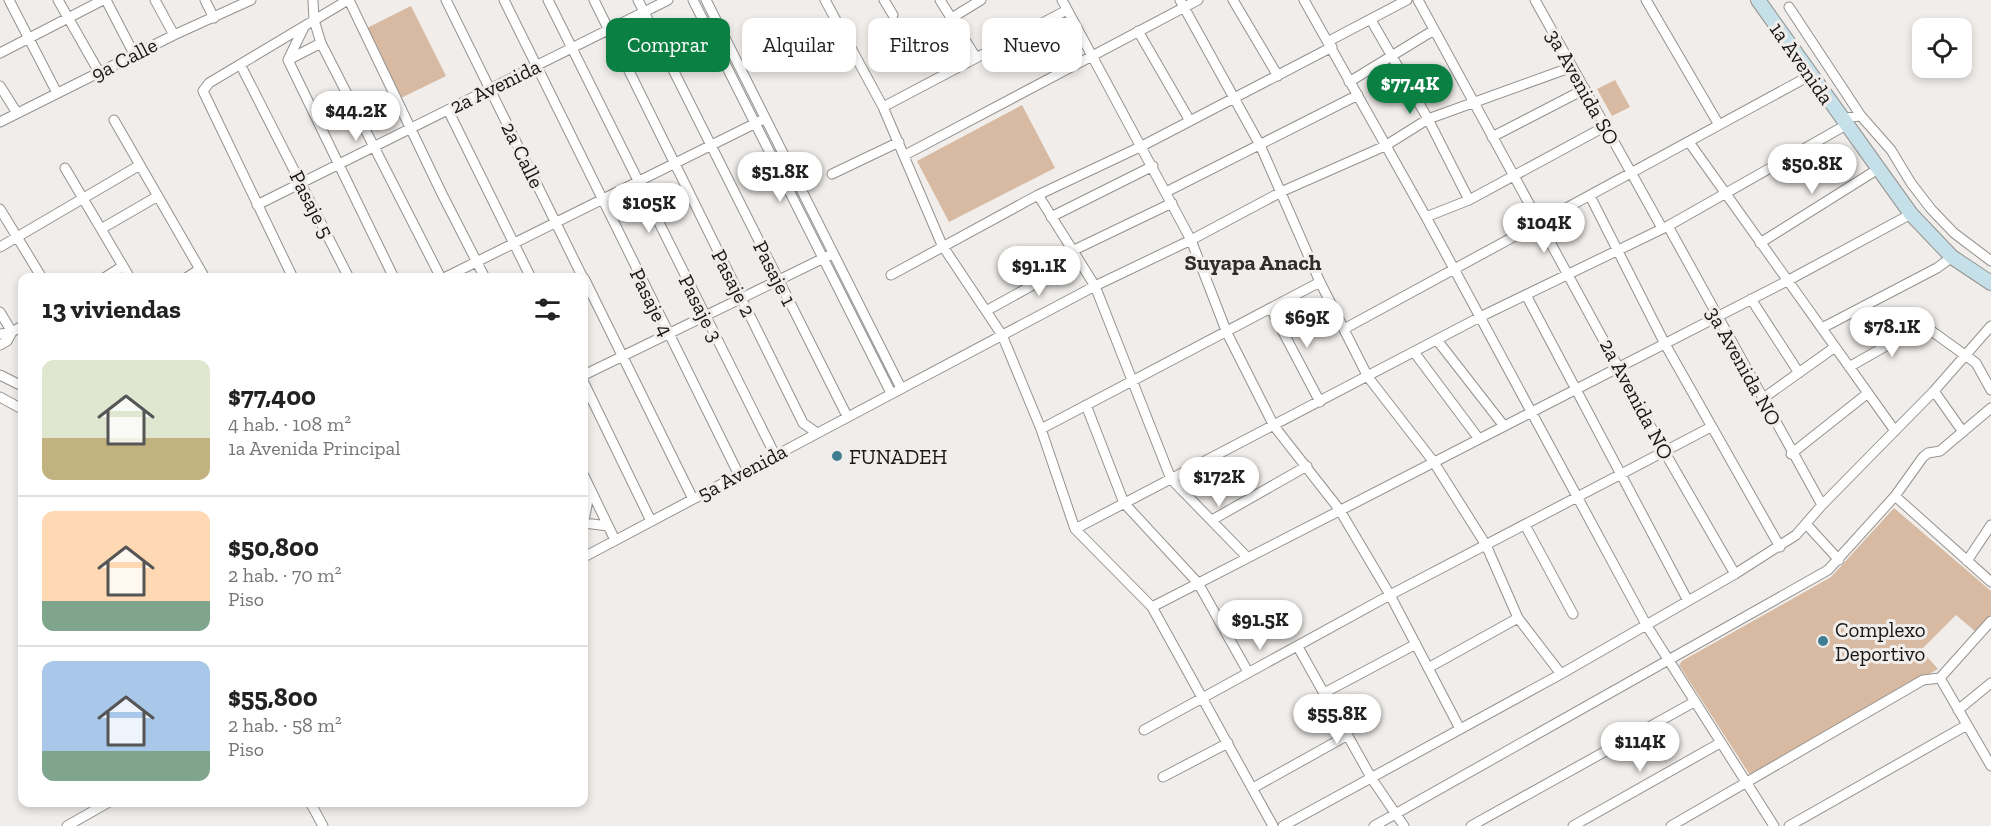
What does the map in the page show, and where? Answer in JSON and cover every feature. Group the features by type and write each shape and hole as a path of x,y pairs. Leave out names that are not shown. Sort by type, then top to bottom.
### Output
{"street":[{"path":"9,0 57,93"},
{"path":"58,0 99,72"},
{"path":"0,53 104,0 134,54"},
{"path":"155,0 174,35"},
{"path":"205,0 214,18"},
{"name":"9a Calle","path":"0,122 134,54 249,0"},
{"path":"312,0 314,20 321,43 439,273"},
{"path":"291,273 203,91 209,83 304,27 336,3 349,0 410,129 483,273"},
{"name":"2a Calle","path":"446,0 580,273"},
{"name":"Pasaje 4","path":"504,0 739,475"},
{"name":"Pasaje 3","path":"548,0 775,455"},
{"name":"Pasaje 2","path":"594,0 606,23"},
{"name":"Pasaje 1","path":"638,0 847,416"},
{"name":"2a Avenida","path":"632,18 668,0"},
{"path":"693,0 891,393"},
{"path":"706,0 902,388"},
{"path":"825,0 883,107 942,245 1002,335 1041,429 1075,529 1152,607 1274,826"},
{"path":"884,0 893,15"},
{"path":"940,0 949,18"},
{"path":"952,18 981,0"},
{"path":"1062,0 1173,203 1191,240 1227,333 1274,426 1339,509 1390,595 1459,727"},
{"path":"905,155 1138,31 1181,4 1198,0"},
{"path":"1233,0 1278,76"},
{"path":"891,275 942,245 1038,195 1142,146 1278,76 1407,0"},
{"name":"2a Avenida NO","path":"1418,0 1473,103 1570,274 1664,451 1736,574"},
{"name":"3a Avenida SO","path":"1535,0 1631,173"},
{"path":"1647,0 1719,125"},
{"name":"1a Avenida","path":"1758,0 1843,122 1911,214 1952,257 1991,284"},
{"path":"1306,1 1426,217 1647,626 1774,826"},
{"path":"1181,4 1236,98 1260,145 1283,191 1320,282 1368,377 1433,461 1486,545 1518,618 1561,674"},
{"path":"1789,7 1861,116 1892,150 1911,183 1931,209 1954,233 1991,261"},
{"path":"883,107 975,56 1067,10"},
{"path":"1371,20 1428,119 1469,200"},
{"path":"288,60 304,27"},
{"path":"1349,82 1434,30"},
{"name":"2a Avenida","path":"257,205 606,31"},
{"path":"1138,31 1190,121"},
{"path":"288,60 321,43"},
{"path":"970,49 975,56"},
{"path":"288,60 337,165 391,273"},
{"name":"Pasaje 5","path":"241,66 347,273"},
{"name":"5a Avenida","path":"588,555 1095,286 1191,240 1283,191 1385,146 1428,119 1572,67"},
{"name":"Pasaje 2","path":"630,72 803,423 817,433"},
{"path":"1344,329 1811,75"},
{"path":"0,86 16,113"},
{"path":"1492,137 1585,89"},
{"path":"1166,192 1358,95"},
{"path":"448,110 529,273"},
{"path":"1075,529 1480,317 1665,227 1726,194 1843,122 1861,116"},
{"path":"452,273 767,118"},
{"path":"114,120 202,273"},
{"path":"1426,217 1469,200 1604,127"},
{"path":"832,174 899,142"},
{"path":"1689,142 1895,431"},
{"path":"0,247 140,165"},
{"path":"1051,217 1153,166"},
{"path":"65,168 127,273"},
{"path":"1760,243 1878,169"},
{"name":"3a Avenida NO","path":"1631,173 1665,227 1791,454 1822,505"},
{"path":"1038,195 1095,286 1171,479 1246,556"},
{"path":"101,229 158,196"},
{"path":"1590,196 1665,344 1780,547"},
{"path":"1072,251 1173,203"},
{"path":"0,209 39,273"},
{"path":"1152,607 1246,556 1787,281 1911,214"},
{"path":"588,373 833,253"},
{"path":"1822,328 1937,268 1952,257"},
{"path":"986,310 1078,260"},
{"path":"112,273 123,266"},
{"path":"1041,429 1320,282"},
{"name":"2a Calle","path":"588,288 693,499"},
{"path":"1526,295 1688,601"},
{"path":"1751,299 1799,373"},
{"path":"1271,309 1320,402"},
{"path":"0,312 12,332"},
{"path":"1849,367 1921,326 1926,327 1976,363 1991,390"},
{"path":"1283,826 1372,779 1459,727 1647,626 1780,547 1807,525 1822,505 1934,391 1991,326"},
{"path":"0,334 18,328"},
{"path":"0,345 7,341 12,332"},
{"path":"1437,340 1504,426"},
{"path":"1762,399 1835,347"},
{"path":"1414,352 1479,438"},
{"path":"0,375 18,384"},
{"path":"588,391 651,521"},
{"path":"1934,391 1963,432"},
{"path":"1791,454 1868,393"},
{"path":"0,397 18,407"},
{"path":"1086,405 1124,503 1198,583 1248,672"},
{"path":"1374,826 1828,570 1895,496 1923,457 1928,453 1940,451 1991,408"},
{"path":"1144,730 1202,696 1298,647 1390,595 1711,427"},
{"path":"1212,520 1307,466"},
{"path":"588,485 615,540"},
{"path":"588,500 590,489"},
{"path":"1895,496 1991,582"},
{"path":"588,523 608,526"},
{"path":"1525,525 1573,614"},
{"path":"1807,525 1839,560"},
{"path":"1967,561 1991,525"},
{"path":"1428,668 1518,618"},
{"path":"1671,826 1923,680 1940,678 1991,621"},
{"path":"1324,693 1416,644"},
{"path":"1298,647 1372,779 1404,826"},
{"path":"1940,678 1991,766"},
{"path":"1958,710 1991,683"},
{"path":"1471,826 1694,702"},
{"path":"1790,826 1967,725"},
{"path":"1252,788 1347,735"},
{"path":"1981,748 1991,742"},
{"path":"1163,777 1228,743"},
{"path":"1574,826 1720,743"},
{"path":"67,826 100,807"},
{"path":"312,807 322,826"}],"shaded area":[{"path":"411,6 446,76 401,98 367,28"},
{"path":"1615,80 1630,107 1612,116 1597,89"},
{"path":"1022,105 1055,168 949,222 917,161"},
{"name":"Complexo Deportivo","path":"1894,508 1991,591 1991,615 1976,632 1956,615 1921,650 1938,669 1750,775 1679,665 1682,661 1831,577"}],"place":[{"name":"FUNADEH","path":"837,456"},
{"name":"Complexo Deportivo","path":"1823,641"}],"district":[{"name":"Suyapa Anach","path":"1253,262"}]}
